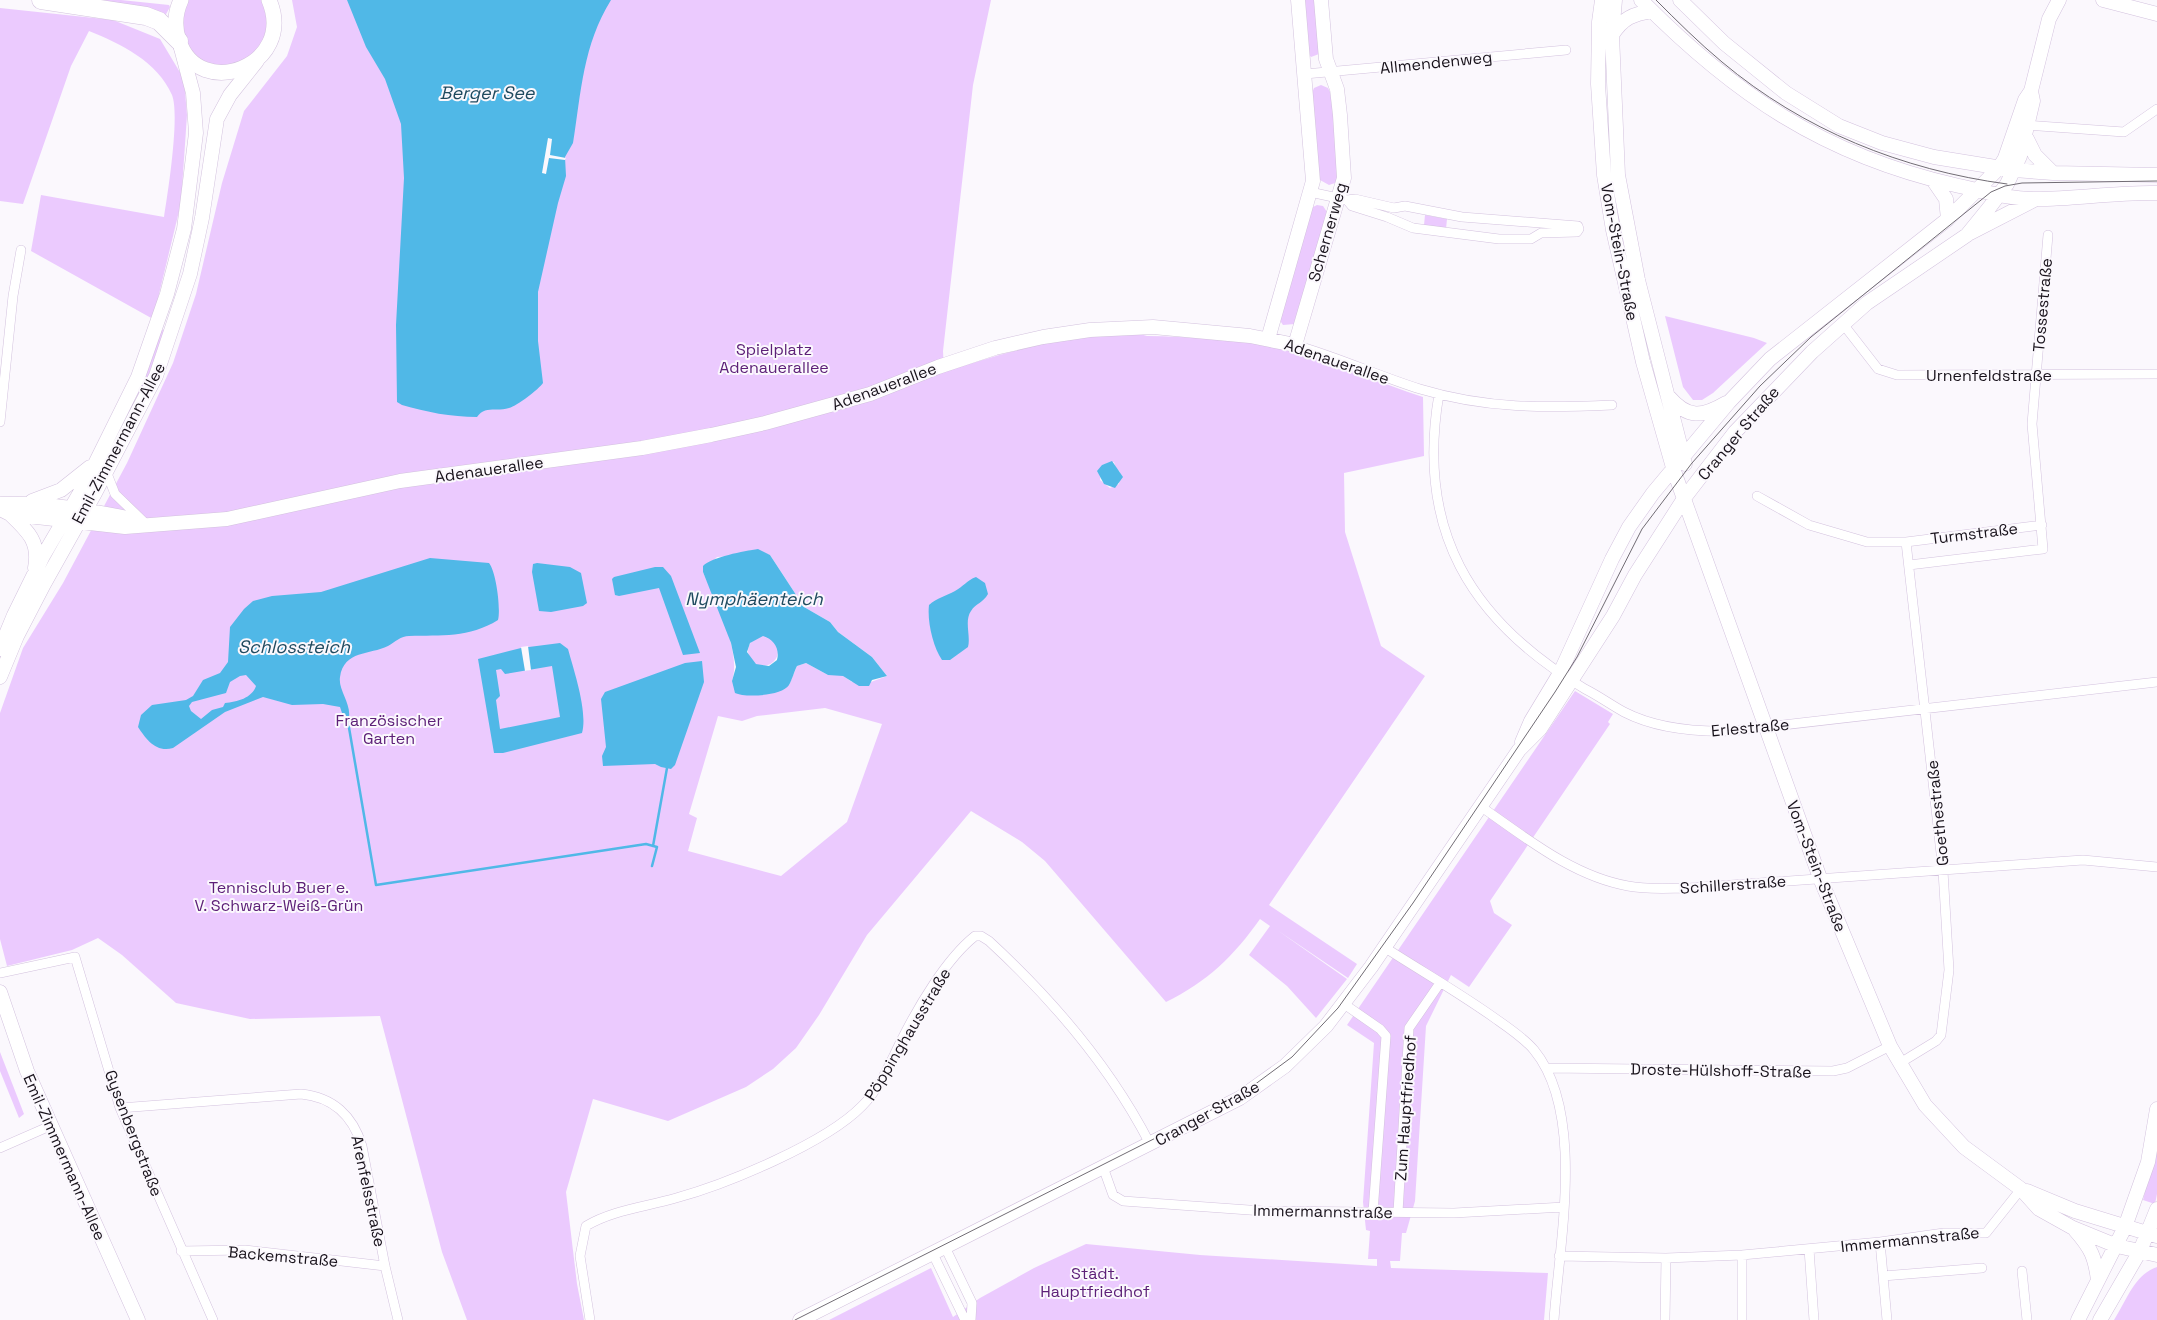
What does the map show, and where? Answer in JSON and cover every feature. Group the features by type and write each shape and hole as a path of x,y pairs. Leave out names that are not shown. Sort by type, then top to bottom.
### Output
{"highway":[{"path":"41,0 146,16 159,21 179,42"}],"main road":[{"name":"Emil-Zimmermann-Allee","path":"0,677 74,516 94,463 138,377 167,294 184,229 195,150 196,113 175,20 181,0"},
{"name":"Emil-Zimmermann-Allee","path":"0,649 34,574 106,471 156,376 180,308 199,233 217,119 230,95 272,39 274,14 269,0"},
{"name":"Schernerweg","path":"1268,338 1313,180 1306,74 1298,0"},
{"name":"Schernerweg","path":"1295,345 1343,199 1344,178 1340,115 1336,88 1326,59 1321,0"},
{"path":"1593,0 1599,22"},
{"name":"Vom-Stein-Straße","path":"1602,0 1599,22 1598,84 1604,175 1613,230 1643,362 1674,471 1685,497 1715,588 1767,727 1820,878 1890,1046 1925,1105 1964,1147 2021,1189 2040,1209 2073,1228 2117,1246 2157,1255"},
{"name":"Vom-Stein-Straße","path":"1615,0 1612,36 1618,175 1638,280 1685,458 1685,497"},
{"path":"1641,0 1742,90 1787,119 1825,140 1882,165 1933,180 1999,195 2036,199 2124,192 2157,193"},
{"path":"1680,0 1754,69 1786,93 1839,126 1882,142 1934,157 2014,170 2157,176"},
{"path":"2053,173 2035,155 2024,128 2025,100 2031,91 2049,19 2059,0"},
{"path":"2103,0 2157,14"},
{"path":"1612,36 1624,19 1634,14 1652,11"},
{"path":"179,42 196,64 208,70 233,72 257,61"},
{"name":"Cranger Straße","path":"1566,677 1596,592 1629,527 1653,493 1685,458 1729,402 1770,359 1948,219 1998,168 2024,128"},
{"name":"Cranger Straße","path":"800,1320 1232,1102 1264,1082 1311,1042 1344,1004 1519,750 1540,729 1566,677 1685,497 1758,406 1812,352 1867,303 1967,234 1999,195 2014,170 2024,128"},
{"path":"1933,180 1946,200 1948,219"},
{"path":"1967,234 2036,199"},
{"name":"Adenauerallee","path":"3,509 28,503 74,516 125,527 148,523 227,519 400,482 642,448 711,435 851,400 995,348 1052,335 1090,330 1153,326 1268,338 1295,345"},
{"path":"1668,396 1679,408 1689,414 1708,412 1729,402"},
{"path":"28,503 61,490 94,463"},
{"path":"3,509 32,535 35,542 37,560 34,574"},
{"name":"Adenauerallee","path":"3,509 74,516"},
{"name":"Emil-Zimmermann-Allee","path":"0,992 26,1071 138,1320"},
{"path":"2078,1320 2125,1228 2148,1162 2157,1109"},
{"name":"Vom-Stein-Straße","path":"2021,1189 2075,1211 2125,1228 2153,1235"},
{"path":"2100,1320 2140,1251 2153,1235 2157,1209"},
{"path":"2073,1228 2089,1247 2095,1259 2098,1280"}],"street":[{"name":"Allmendenweg","path":"1306,74 1566,50"},
{"path":"2024,128 2124,132 2157,109"},
{"path":"1310,192 1343,199 1355,199 1394,208 1405,206 1462,217 1532,224 1570,224 1578,226 1579,229 1577,232 1571,233 1541,232 1531,239 1499,239 1413,228 1352,206 1343,199"},
{"path":"1392,219 1394,208"},
{"path":"1460,234 1462,217"},
{"path":"1531,239 1532,224"},
{"name":"Tossestraße","path":"2042,525 2032,431 2048,235"},
{"path":"0,422 13,296 21,250"},
{"name":"Urnenfeldstraße","path":"1843,324 1878,368 1888,374 2157,374"},
{"name":"Adenauerallee","path":"1295,345 1439,394 1486,403 1543,408 1612,405"},
{"name":"Erlestraße","path":"1439,394 1434,427 1435,489 1445,530 1459,564 1486,608 1501,626 1566,677 1626,713 1668,727 1712,732 2157,682"},
{"path":"106,471 115,494 148,523"},
{"name":"Turmstraße","path":"1756,496 1794,518 1837,534 1867,542 1906,542 2042,525 2043,549 1909,565"},
{"name":"Goethestraße","path":"1900,1063 1936,1041 1943,1030 1949,970 1943,870 1906,542"},
{"name":"Schillerstraße","path":"1480,806 1553,857 1588,873 1626,886 1647,889 1689,888 2083,860 2157,867"},
{"name":"Pöppinghausstraße","path":"590,1320 580,1256 586,1226 603,1216 676,1198 718,1184 793,1150 823,1135 850,1118 864,1105 879,1083 906,1030 947,967 965,944 975,936 981,936 989,941 1053,1003 1093,1054 1150,1144"},
{"path":"1384,947 1512,1030 1534,1049 1546,1068 1555,1089 1564,1143 1564,1207 1554,1320"},
{"name":"Gysenbergstraße","path":"0,973 74,957 120,1108 213,1320"},
{"name":"Zum Hauptfriedhof","path":"1398,1212 1410,1028 1440,983"},
{"name":"Zum Hauptfriedhof","path":"1344,1004 1380,1029 1386,1036 1373,1212"},
{"name":"Droste-Hülshoff-Straße","path":"1546,1068 1833,1071 1847,1068 1890,1046"},
{"name":"Arenfelsstraße","path":"120,1108 301,1094 315,1096 340,1108 358,1132 398,1320"},
{"path":"0,1148 50,1126"},
{"name":"Immermannstraße","path":"1103,1167 1113,1195 1123,1201 1263,1211 1454,1213 1564,1207"},
{"name":"Immermannstraße","path":"1559,1256 1666,1258 1742,1255 1880,1242 1944,1233 1986,1233 2021,1189"},
{"path":"1880,1242 1887,1320"},
{"path":"1809,1249 1814,1320"},
{"name":"Backemstraße","path":"182,1251 245,1250 385,1266"},
{"path":"939,1250 964,1320"},
{"path":"939,1250 972,1303 971,1320"},
{"path":"1742,1255 1742,1320"},
{"path":"1665,1320 1666,1258"},
{"path":"1883,1276 1982,1268"},
{"path":"2022,1270 2027,1320"}],"green space":[{"path":"83,0 121,0 169,5 170,7 165,16"},
{"path":"185,0 263,0 269,32 251,60 226,68 197,59 182,40"},
{"path":"292,0 991,0 973,85 943,351 944,372 1046,344 1087,337 1133,334 1237,341 1273,346 1324,360 1423,397 1424,456 1344,473 1345,532 1381,646 1425,676 1269,905 1357,964 1348,978 1277,930 1347,979 1316,1018 1287,986 1249,955 1270,926 1260,919 1240,945 1219,967 1194,986 1166,1002 1045,861 1022,842 971,811 867,935 819,1015 796,1048 773,1069 746,1087 668,1121 593,1099 566,1192 577,1284 584,1320 467,1320 442,1252 380,1016 250,1019 176,1003 122,955 98,938 72,950 7,966 0,939 0,713 23,648 63,583 127,463 173,363 196,294 222,183 244,111 287,56 297,27","holes":["1114,462 1116,469 1120,472 1119,484 1110,488 1100,480 1102,465","752,550 770,555 804,607 830,622 838,632 872,657 887,676 871,682 852,682 842,675 828,675 806,663 797,666 789,685 732,681 734,669 730,641 726,626 703,572 717,557 733,556","825,708 882,724 847,822 781,876 688,851 697,818 689,814 718,716 742,721 757,716"]},
{"path":"1303,0 1316,0 1319,54 1311,57 1308,53"},
{"path":"0,8 113,20 160,39 184,79 187,115 181,203 153,319 31,251 41,195 164,217 174,136 175,119 172,95 157,72 148,63 125,48 89,31 71,66 23,204 0,201"},
{"path":"1321,85 1328,88 1331,94 1339,176 1335,183 1329,185 1320,180 1311,95 1314,88"},
{"path":"1317,205 1323,206 1327,212 1295,324 1283,325 1279,319 1311,208"},
{"path":"1425,215 1447,219 1446,229 1424,225"},
{"path":"1665,316 1754,338 1767,343 1713,393 1702,400 1693,400 1683,387"},
{"path":"165,329 143,390 89,487 134,403 160,331"},
{"path":"763,636 774,640 778,651 774,662 763,666 752,662 748,651 752,640"},
{"name":"Städt. Hauptfriedhof","path":"1575,691 1613,714 1608,722 1610,724 1490,901 1494,913 1512,925 1469,987 1451,975 1426,1026 1415,1201 1406,1233 1402,1233 1400,1261 1390,1261 1391,1268 1548,1273 1544,1320 829,1320 931,1268 953,1317 980,1298 1034,1268 1086,1244 1200,1255 1377,1266 1377,1259 1368,1259 1370,1231 1366,1230 1363,1202 1374,1043 1347,1025"},
{"path":"0,1052 24,1114 19,1118 0,1071"},
{"path":"2157,1142 2157,1194 2155,1204 2143,1200"},
{"path":"2157,1267 2157,1320 2114,1320 2137,1282 2142,1276"}],"water":[{"name":"Berger See","path":"347,0 611,0 594,34 584,69 573,143 565,157 566,176 538,292 538,341 543,383 528,397 513,407 487,410 480,413 477,417 467,417 429,412 397,402 396,325 404,178 401,124 385,79 366,47"},
{"path":"1112,461 1123,477 1115,488 1104,484 1097,471 1102,465"},
{"name":"Nymphäenteich","path":"758,549 770,555 804,607 830,622 838,632 872,657 887,676 872,680 869,686 859,686 843,676 828,675 806,663 797,666 789,685 779,692 755,696 735,693 732,681 736,667 731,643 703,572 703,566 721,557","holes":["763,636 767,637 777,648 777,660 769,666 756,664 747,652 750,643"]},
{"name":"Schlossteich","path":"430,558 489,563 496,582 499,615 498,620 487,626 466,633 406,636 381,649 352,658 342,668 340,677 349,717 342,713 340,707 323,704 292,705 263,697 225,712 173,748 161,749 144,736 138,727 141,715 152,705 186,700 193,696 203,680 220,673 228,662 230,627 253,601 272,596 321,592","holes":["246,675 256,686 248,696 225,703 223,707 212,710 201,719 191,711 189,706 192,702 226,693 230,682"]},
{"path":"533,564 570,567 581,573 587,603 583,606 551,612 539,611 532,572"},
{"path":"655,567 663,567 671,576 700,653 683,655 659,588 619,596 615,595 612,579 614,577"},
{"path":"976,577 985,583 988,594 973,608 969,615 968,647 950,660 942,660 931,634 929,605"},
{"path":"560,643 568,649 582,703 582,733 503,753 494,753 478,659 521,648","holes":["552,666 560,717 500,729 496,700 500,696 496,670 501,669 505,674"]},
{"path":"702,661 704,682 675,765 671,769 655,764 603,766 602,756 606,747 601,699 605,692 685,663"}],"pier":[{"path":"548,138 552,139 550,155 566,158 565,160 549,158 546,174 542,173"},
{"path":"528,646 531,670 525,671 521,647"}],"waterway":[{"path":"347,716 376,885 646,844 657,847 652,866"},
{"path":"653,846 667,768"}],"tram line":[{"path":"1656,0 1722,62 1786,108 1820,127 1892,157 1930,169 1968,178 2007,184"},
{"path":"795,1320 1225,1103 1250,1088 1292,1057 1338,1008 1413,903 1555,692 1577,657 1642,529 1692,463 1760,386 1811,337 1991,192 2005,186 2022,183 2157,181"}],"park label":[{"name":"Spielplatz Adenauerallee","path":"774,358"},
{"name":"Französischer Garten","path":"389,729"},
{"name":"Tennisclub Buer e. V. Schwarz-Weiß-Grün","path":"279,896"}]}
